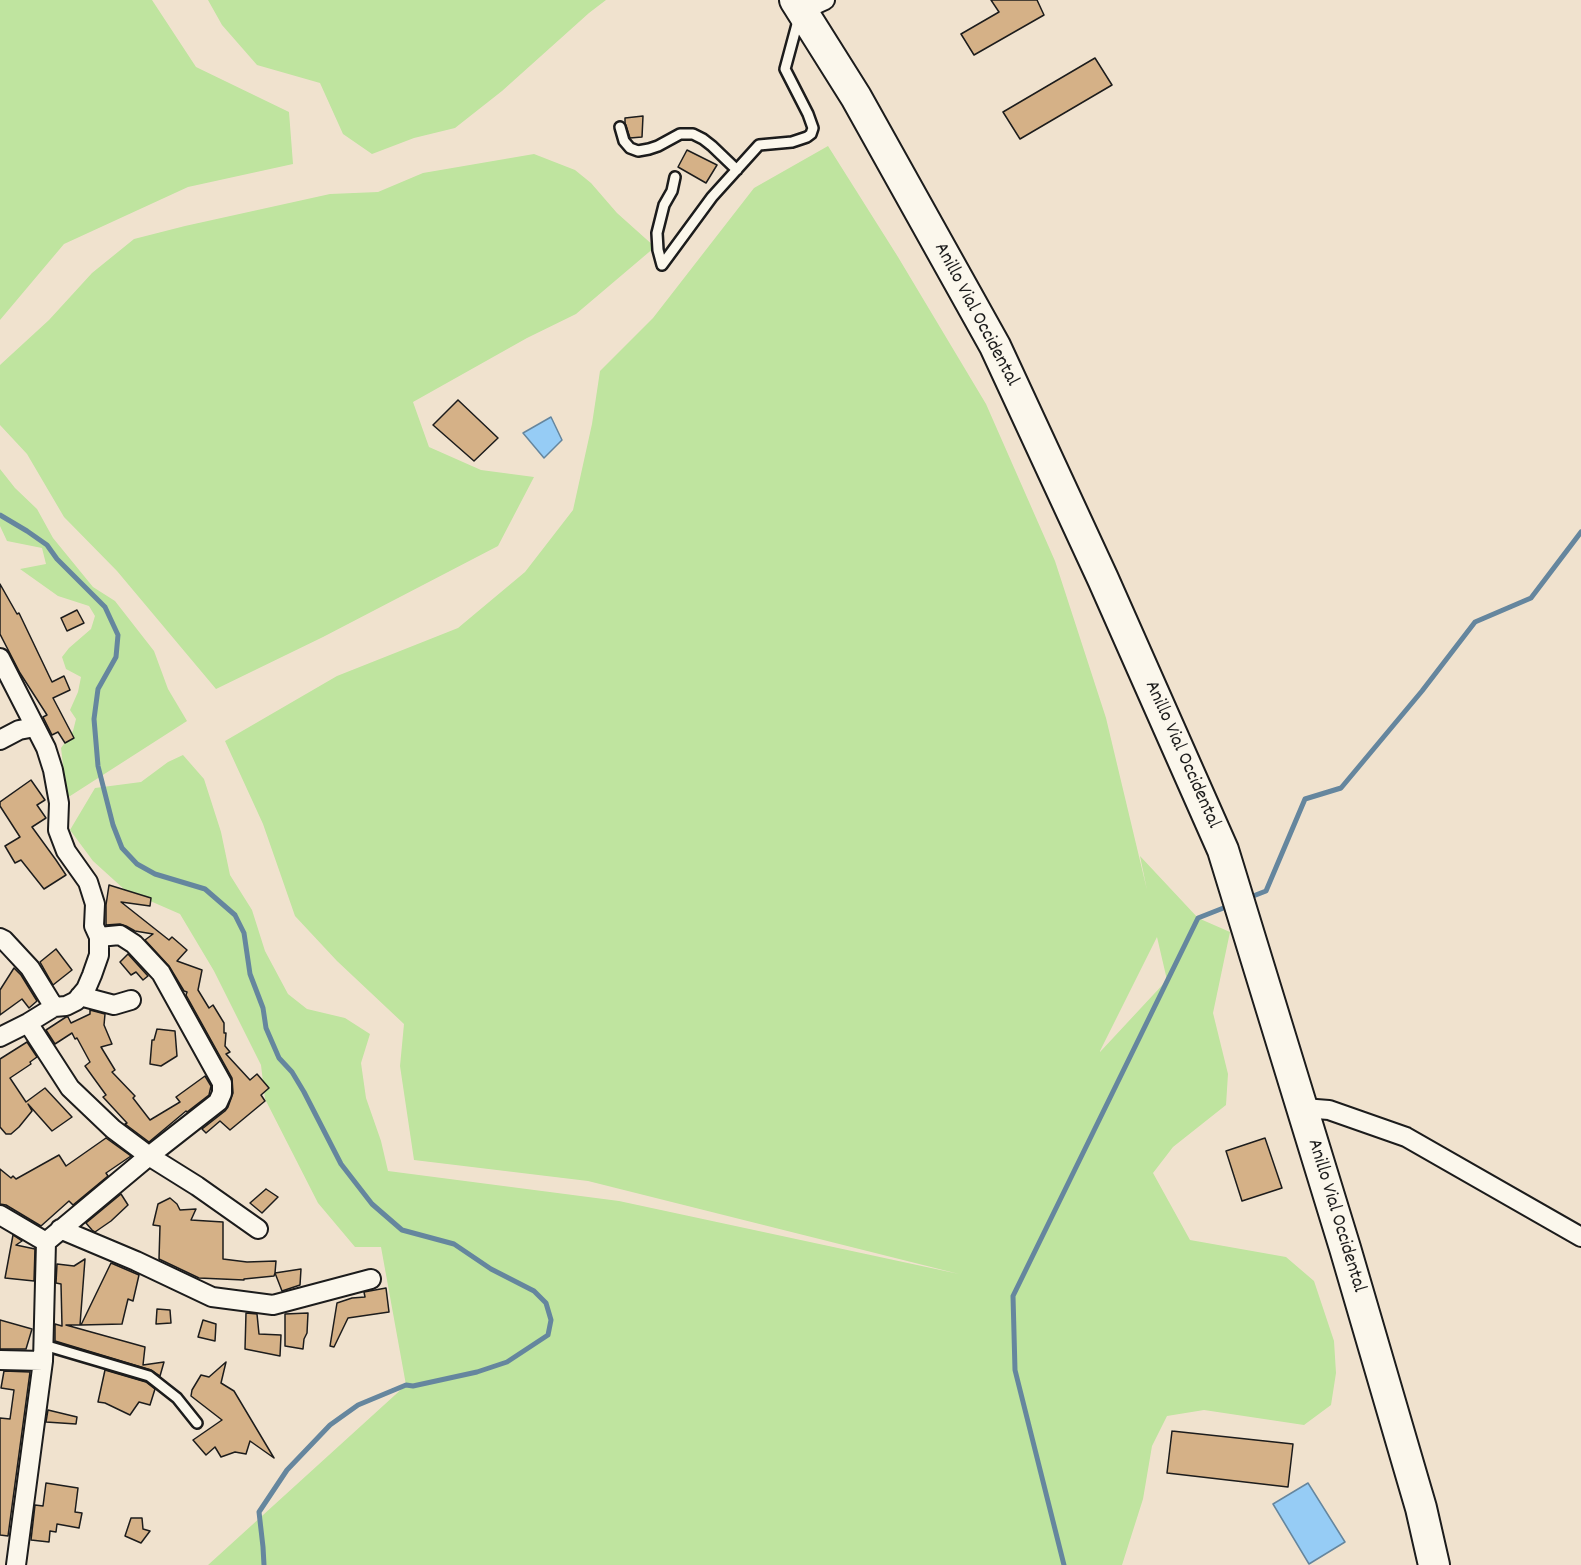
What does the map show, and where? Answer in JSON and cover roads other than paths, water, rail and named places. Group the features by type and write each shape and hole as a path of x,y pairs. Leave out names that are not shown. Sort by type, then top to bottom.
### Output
{"highway":[{"name":"Anillo Vial Occidental","path":"807,4 856,98 995,346 1103,579 1223,850 1345,1248 1421,1508 1434,1565"}],"street":[{"path":"0,658 46,748 59,803 58,830 66,850 88,882 94,904 94,926 99,937 99,955 86,989 76,1001 66,1006 54,1007 0,1037"},
{"path":"0,740 19,730 35,727"},
{"path":"16,1565 43,1353 46,1242 218,1102 222,1093 222,1083 161,973 134,944 120,935 99,937"},
{"path":"0,938 30,968 54,1007"},
{"path":"80,996 114,1005 131,1000"},
{"path":"28,1023 70,1088 113,1129 258,1229"},
{"path":"1303,1108 1329,1110 1406,1137 1581,1237"},
{"path":"0,1215 46,1242"},
{"path":"60,1229 136,1261 212,1297 273,1305 371,1279"},
{"path":"0,1360 43,1353"}],"lane":[{"path":"675,177 657,232 662,265 712,197 759,145 792,142 811,134 813,128 808,114 785,69 795,28 807,4"},
{"path":"620,128 624,141 630,148 638,151 658,146 680,134 693,134 712,146 736,170"},
{"path":"43,1353 149,1376 177,1398 197,1423"}],"water":[{"path":"551,417 562,440 544,458 523,433"},
{"path":"1308,1483 1345,1542 1309,1564 1273,1504"}],"waterway":[{"path":"0,515 47,545 57,559 105,607 118,635 116,657 98,689 94,719 98,766 113,825 122,848 137,864 155,874 205,889 235,915 244,933 250,974 263,1008 266,1028 279,1058 292,1072 304,1092 341,1164 372,1204 402,1230 454,1244 491,1269 534,1291 546,1303 551,1320 548,1335 507,1362 477,1372 413,1386 406,1385 358,1405 330,1425 287,1470 259,1512 264,1565"},
{"path":"1248,898 1266,891 1305,799 1341,788 1422,691 1475,622 1531,598 1581,532"},
{"path":"1064,1565 1015,1370 1013,1296 1198,918 1231,905"}]}
